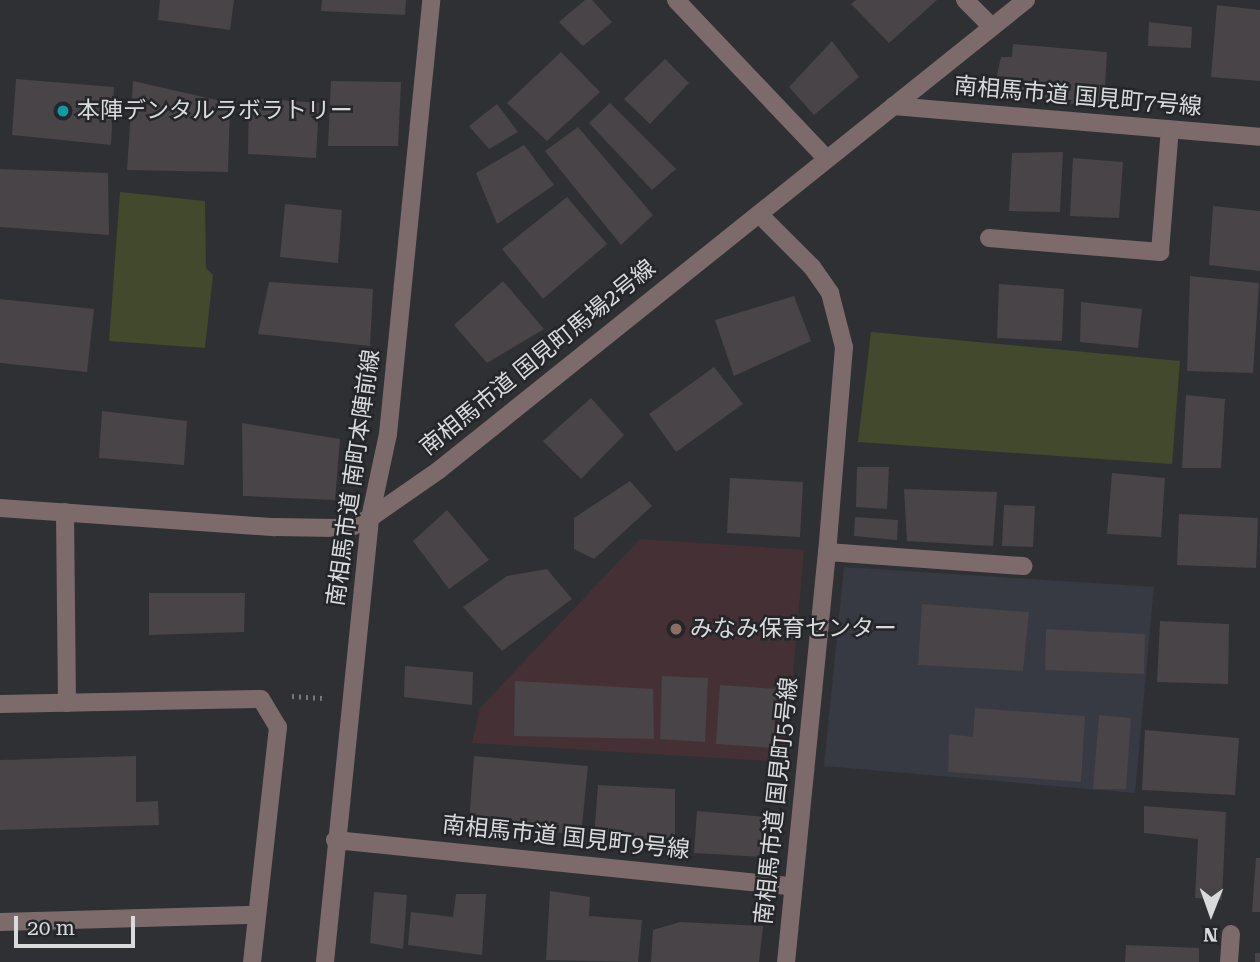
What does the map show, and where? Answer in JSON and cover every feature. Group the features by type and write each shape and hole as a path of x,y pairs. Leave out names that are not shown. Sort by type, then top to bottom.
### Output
{"street":[{"name":"南相馬市道 南町本陣前線","path":"325,962 335,840 370,518 388,434 431,0"},
{"path":"676,0 827,159"},
{"path":"965,0 992,27"},
{"name":"南相馬市道 国見町馬場2号線","path":"0,508 275,527 335,528 353,526 370,518 439,470 1026,0"},
{"name":"南相馬市道 国見町7号線","path":"893,106 1260,137"},
{"path":"989,238 1160,251 1170,129"},
{"name":"南相馬市道 国見町5号線","path":"759,214 812,267 830,293 840,321 844,372 791,886 786,962"},
{"path":"65,512 67,703"},
{"path":"827,552 1024,566"},
{"path":"0,705 261,699 278,727 252,962"},
{"name":"南相馬市道 国見町9号線","path":"335,840 791,886"},
{"path":"0,922 257,915"},
{"path":"1229,962 1231,934"}],"path":[{"path":"261,699 290,695 351,701"}],"shaded area":[{"name":"みなみ保育センター","path":"640,539 804,550 785,762 472,743 480,708"},
{"path":"844,567 1154,587 1135,793 824,766"}],"green space":[{"path":"120,192 205,201 206,268 213,275 205,348 109,341"},
{"path":"871,332 1180,361 1172,464 858,442"}],"building":[{"path":"160,0 234,0 230,30 158,20"},
{"path":"322,0 406,0 405,15 321,11"},
{"path":"585,0 592,0 612,22 583,46 559,22"},
{"path":"856,0 937,0 889,43 851,4"},
{"path":"1217,5 1260,10 1260,81 1211,77"},
{"path":"1149,22 1192,27 1191,48 1148,46"},
{"path":"832,41 859,77 814,115 789,87"},
{"path":"1013,44 1107,52 1104,106 992,98 1001,57 1012,57"},
{"path":"561,52 600,92 547,141 507,103"},
{"path":"665,59 689,83 650,124 624,99"},
{"name":"本陣デンタルラボラトリー","path":"16,79 114,87 111,145 12,135"},
{"path":"133,81 230,103 228,172 127,170"},
{"path":"331,81 401,82 398,146 328,146"},
{"path":"249,98 319,103 316,158 248,154"},
{"path":"610,103 676,169 652,190 589,123"},
{"path":"497,104 518,132 489,149 469,126"},
{"path":"578,127 653,215 621,245 545,151"},
{"path":"524,145 554,185 497,224 476,173"},
{"path":"1063,152 1060,212 1009,211 1012,153"},
{"path":"1073,158 1123,162 1119,218 1070,216"},
{"path":"0,169 108,173 109,235 0,227"},
{"path":"567,197 607,244 543,299 502,249"},
{"path":"285,204 342,210 338,263 280,257"},
{"path":"1213,206 1260,211 1260,271 1209,265"},
{"path":"1190,276 1259,283 1253,373 1187,371"},
{"path":"503,281 544,329 487,363 454,325"},
{"path":"269,282 373,289 370,346 258,334"},
{"path":"999,284 1064,289 1062,341 997,338"},
{"path":"794,296 811,341 734,376 715,320"},
{"path":"0,299 94,309 87,372 0,363"},
{"path":"1081,302 1142,309 1138,348 1080,342"},
{"path":"714,367 743,404 676,452 649,414"},
{"path":"1186,395 1225,399 1221,468 1182,468"},
{"path":"591,398 624,435 581,479 543,441"},
{"path":"102,411 187,421 184,465 99,458"},
{"path":"242,423 340,439 335,500 243,496"},
{"path":"857,467 889,467 887,509 856,507"},
{"path":"1112,473 1165,478 1161,537 1107,534"},
{"path":"730,478 803,482 800,537 727,533"},
{"path":"630,481 652,506 594,559 574,549 574,518"},
{"path":"904,489 997,492 993,546 907,541"},
{"path":"1004,505 1035,506 1033,547 1002,546"},
{"path":"447,510 489,560 449,589 413,541"},
{"path":"1179,514 1258,518 1256,568 1177,565"},
{"path":"855,517 898,520 897,540 854,536"},
{"path":"547,569 572,599 502,651 463,607 507,576"},
{"path":"149,593 245,593 244,632 149,635"},
{"path":"922,604 1029,612 1023,671 918,665"},
{"path":"1160,621 1229,624 1228,684 1157,682"},
{"path":"1046,629 1145,634 1144,674 1045,670"},
{"path":"405,666 473,672 472,705 404,697"},
{"path":"662,676 708,678 705,742 660,739"},
{"path":"515,681 653,689 654,739 514,736"},
{"path":"720,685 777,689 773,748 716,744"},
{"path":"975,708 1085,716 1081,782 948,772 949,734 973,737"},
{"path":"1099,715 1131,718 1126,789 1093,789"},
{"path":"1145,730 1239,738 1235,795 1142,790"},
{"path":"136,756 136,802 158,801 159,825 0,830 0,760"},
{"path":"474,756 588,766 581,835 469,823"},
{"path":"598,785 675,789 675,840 594,837"},
{"path":"1144,806 1226,812 1222,900 1195,898 1198,839 1144,833"},
{"path":"697,811 767,817 763,857 694,853"},
{"path":"1256,858 1260,858 1260,912 1252,912"},
{"path":"550,891 590,897 589,916 642,920 638,962 546,960"},
{"path":"374,892 407,895 403,949 370,943"},
{"path":"456,894 486,894 482,955 408,945 411,912 453,917"},
{"path":"680,922 763,926 759,962 651,962 653,930"},
{"path":"1126,945 1199,948 1199,962 1125,962"},
{"path":"1255,953 1260,953 1260,962 1255,962"}],"place":[{"name":"本陣デンタルラボラトリー","path":"63,111"},
{"name":"みなみ保育センター","path":"676,629"}]}
